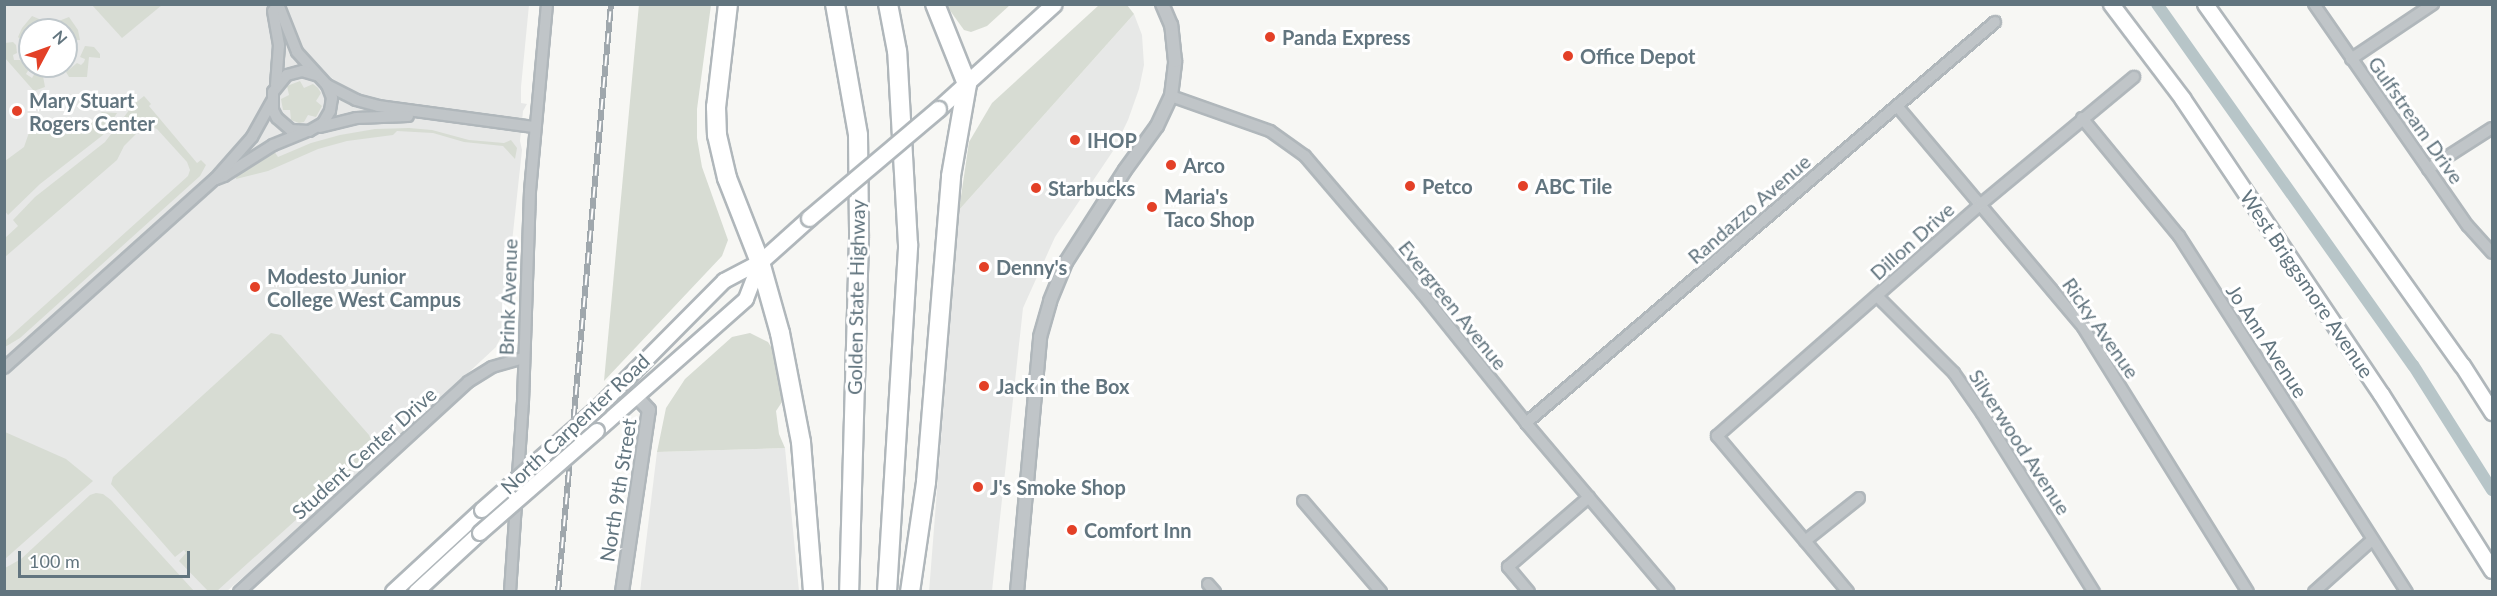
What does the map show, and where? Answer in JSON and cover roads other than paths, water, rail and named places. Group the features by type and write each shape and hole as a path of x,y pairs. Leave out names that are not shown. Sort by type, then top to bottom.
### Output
{"highway":[{"path":"728,4 716,107 717,135 727,178 760,262 780,333 801,442 813,591"},
{"name":"Golden State Highway","path":"835,4 858,135 859,238 849,591"},
{"path":"887,591 908,245 897,51 888,4"},
{"path":"910,591 926,482 951,176 967,84 935,4"}],"main road":[{"path":"967,84 1054,4"},
{"name":"West Briggsmore Avenue","path":"2111,4 2182,99 2368,374 2493,570"},
{"path":"2205,4 2493,412"},
{"name":"North Carpenter Road","path":"393,591 600,406 724,281 760,262 967,84"},
{"name":"North Carpenter Road","path":"416,591 597,431 638,398 746,299 760,262"}],"street":[{"name":"Brink Avenue","path":"510,591 524,358 534,127 547,4"},
{"path":"1017,591 1040,337 1050,301 1066,262 1125,170 1157,126 1170,96 1175,61 1172,25 1162,4"},
{"name":"Gulfstream Drive","path":"2314,4 2468,226 2493,253"},
{"path":"2351,59 2433,4"},
{"path":"4,368 215,179 252,137 272,101 276,85 279,51 273,11 275,5 280,9 293,46 327,85 356,100 378,106 422,110 429,114"},
{"name":"Randazzo Avenue","path":"1526,423 1995,22"},
{"path":"276,85 294,72 316,75"},
{"name":"Dillon Drive","path":"1805,541 1717,436 1981,204 2134,77"},
{"path":"272,101 277,118 283,125 291,130 313,129 330,111 332,98 327,85"},
{"name":"Evergreen Avenue","path":"1170,96 1270,131 1305,156 1422,293 1526,423 1669,591"},
{"name":"Ricky Avenue","path":"1897,106 2083,327 2248,591"},
{"path":"215,179 224,176 273,145 313,129 356,118 429,114 534,127"},
{"name":"Jo Ann Avenue","path":"2082,118 2179,236 2372,540 2407,591"},
{"path":"2428,169 2493,128"},
{"name":"Silverwood Avenue","path":"1877,296 1954,373 1982,413 2094,591"},
{"name":"Student Center Drive","path":"238,591 468,382 492,367 524,358"},
{"name":"North 9th Street","path":"622,591 649,410 638,398"},
{"path":"1529,591 1508,567 1588,497"},
{"path":"1848,591 1805,541 1859,498"},
{"path":"1304,501 1382,591"},
{"path":"2314,591 2372,540"}],"waterway":[{"path":"2157,4 2413,365 2492,490"}],"railway":[{"path":"558,592 611,4"}],"place":[{"name":"Panda Express","path":"1270,37"},
{"name":"Office Depot","path":"1568,56"},
{"name":"Mary Stuart Rogers Center","path":"17,111"},
{"name":"IHOP","path":"1075,140"},
{"name":"Arco","path":"1171,165"},
{"name":"Petco","path":"1410,186"},
{"name":"ABC Tile","path":"1523,186"},
{"name":"Starbucks","path":"1036,188"},
{"name":"Maria's Taco Shop","path":"1152,207"},
{"name":"Denny's","path":"984,267"},
{"name":"Modesto Junior College West Campus","path":"255,287"},
{"name":"Jack in the Box","path":"984,386"},
{"name":"J's Smoke Shop","path":"978,487"},
{"name":"Comfort Inn","path":"1072,530"}]}
